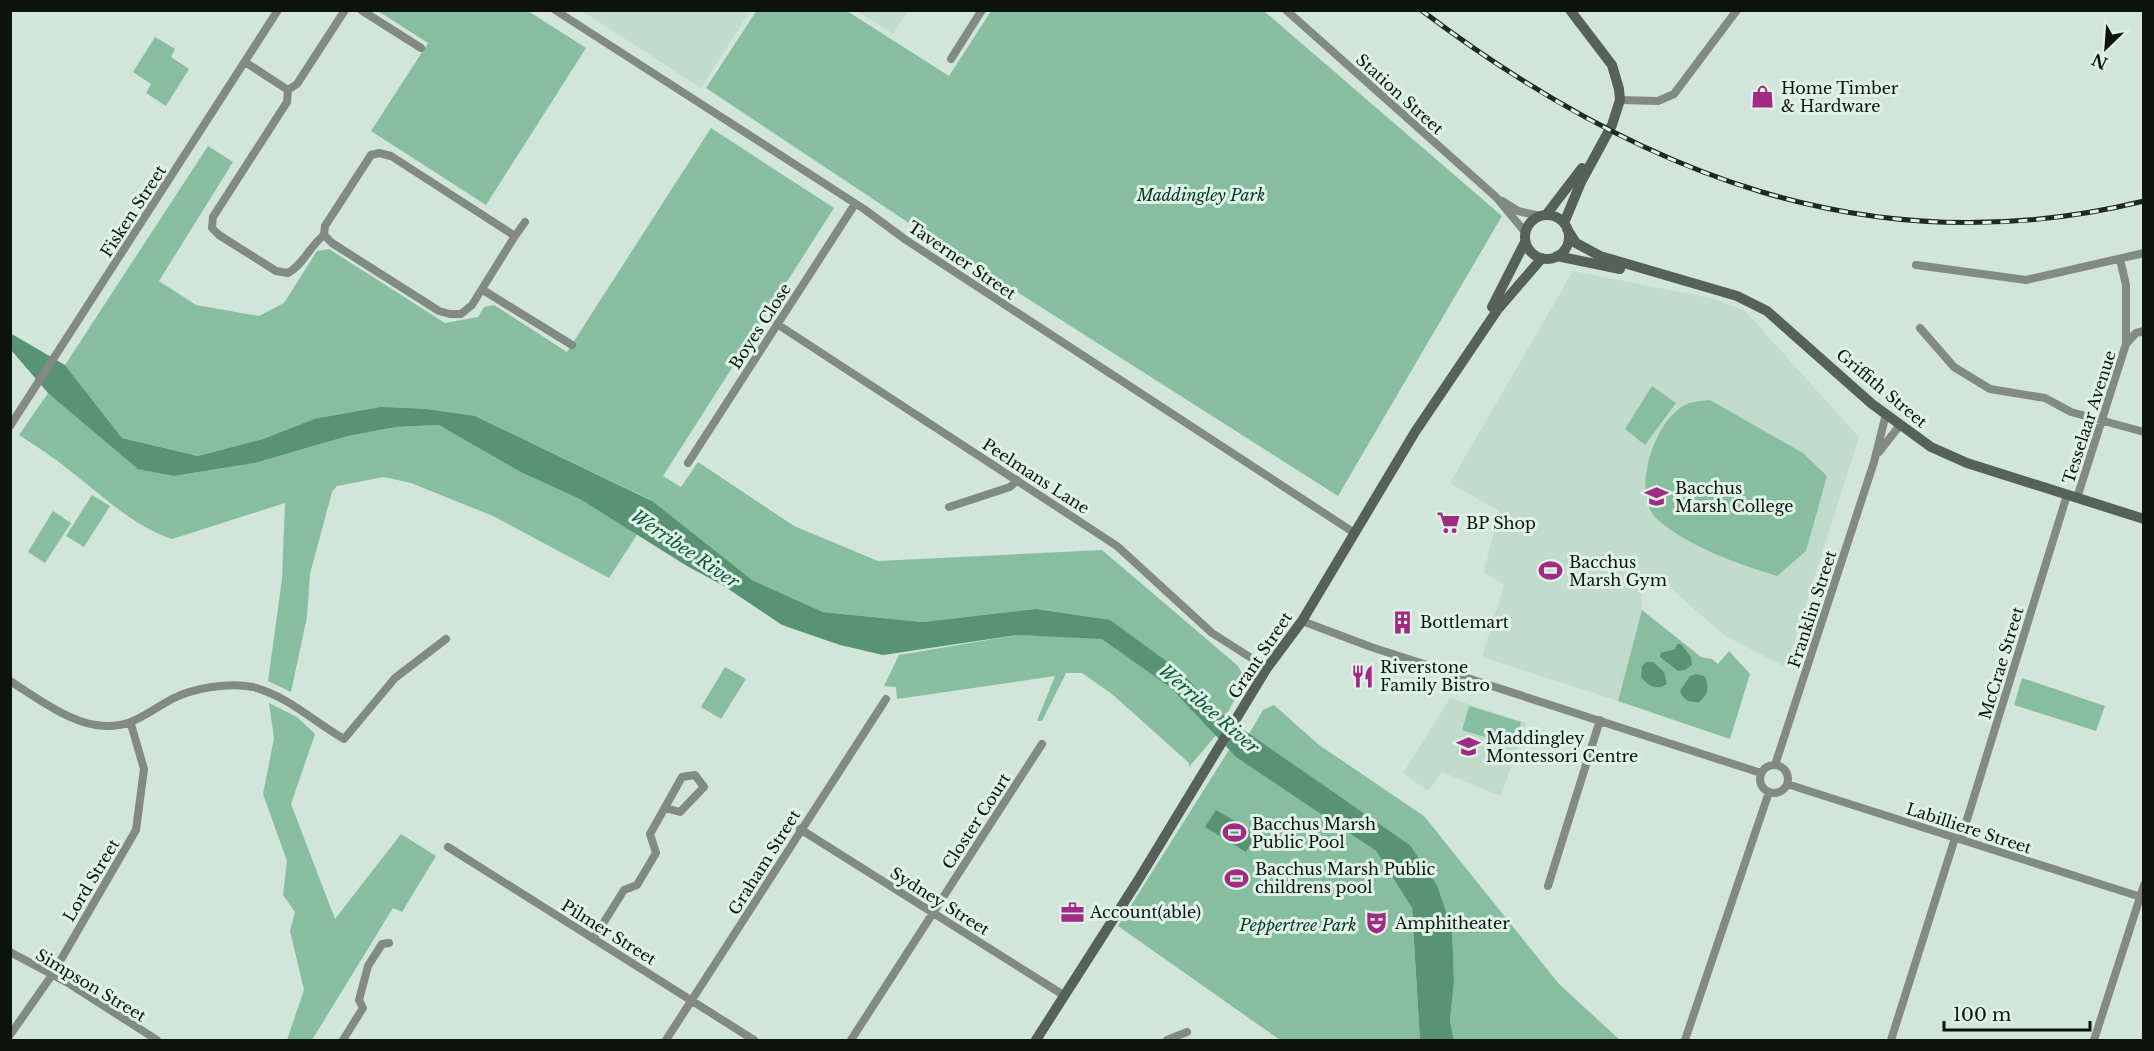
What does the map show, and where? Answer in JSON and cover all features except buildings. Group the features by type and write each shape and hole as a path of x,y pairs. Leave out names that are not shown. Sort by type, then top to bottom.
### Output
{"main road":[{"path":"1570,10 1612,65 1620,100 1616,117 1599,146 1565,226 1567,245 1557,256 1542,258 1533,253 1525,237 1530,222 1543,215 1599,146"},
{"path":"1543,215 1565,226"},
{"name":"Griffith Street","path":"1565,226 1576,243 1599,256 1717,290 1753,303 1780,320 1886,414 1932,447 1967,463 2144,519"},
{"name":"Grant Street","path":"1471,347 1525,237"},
{"name":"Griffith Street","path":"1557,256 1717,290"},
{"name":"Grant Street","path":"1036,1041 1137,882 1214,752 1267,668 1302,621 1353,532 1471,347 1524,276 1542,258"}],"street":[{"name":"Fisken Street","path":"10,426 278,10"},
{"path":"288,90 297,84 345,10"},
{"path":"361,10 421,48"},
{"name":"Taverner Street","path":"555,10 855,204 1353,532"},
{"path":"951,60 982,10"},
{"name":"Station Street","path":"1286,10 1496,197 1518,210 1543,215"},
{"path":"1620,100 1658,100 1674,94 1737,10"},
{"path":"245,62 288,90"},
{"path":"288,90 287,102 213,217 212,228 275,270 288,273 299,267 314,243 324,235 325,226 369,158 379,153 391,156 515,236"},
{"name":"Station Street","path":"1496,197 1525,237"},
{"name":"Boyes Close","path":"688,463 855,204"},
{"path":"324,235 332,243 439,311 461,314 472,306 525,222"},
{"path":"1916,265 2026,280 2144,253"},
{"name":"Tesselaar Avenue","path":"2072,496 2102,418 2126,344 2127,285 2120,259"},
{"path":"483,290 572,345"},
{"name":"Peelmans Lane","path":"777,324 1118,546 1212,633 1267,668"},
{"path":"1920,328 1954,367 1983,385 1996,390 2045,398 2071,412 2102,418 2144,432"},
{"name":"Tesselaar Avenue","path":"2126,344 2136,333 2144,332"},
{"name":"Franklin Street","path":"1775,765 1874,462 1886,414"},
{"name":"Franklin Street","path":"1874,462 1884,443 1900,425"},
{"path":"949,507 1010,487 1017,480"},
{"name":"McCrae Street","path":"1892,1041 2072,496"},
{"path":"1302,621 1371,647 1761,773 1775,765 1787,773 1787,784 1780,792 1769,792 1761,783 1761,773"},
{"path":"10,681 54,709 95,725 131,724 174,698 194,691 219,687 251,687 297,707 344,739 394,678 446,639"},
{"name":"Graham Street","path":"666,1041 800,829 886,699"},
{"path":"1548,886 1600,720"},
{"name":"Lord Street","path":"10,1035 52,975 136,830 144,769 131,724"},
{"name":"Closter Court","path":"851,1041 1042,744"},
{"path":"594,938 624,890 637,885 656,853 650,834 682,777 695,776 704,787 680,812 665,808"},
{"name":"Labilliere Street","path":"1787,784 2142,897"},
{"path":"1685,1041 1769,792"},
{"name":"Sydney Street","path":"800,829 1065,996"},
{"name":"Pilmer Street","path":"448,847 754,1041"},
{"path":"2094,1041 2144,885"},
{"path":"343,1041 363,1008 359,1000 368,966 382,944 389,943"},
{"name":"Simpson Street","path":"10,952 52,975 157,1041"},
{"path":"1167,1041 1186,1032"}],"shaded area":[{"path":"582,11 750,11 701,88"},
{"path":"857,11 908,11 893,34"},
{"name":"Bacchus Marsh College","path":"1573,271 1715,299 1745,311 1859,437 1786,667 1725,636 1658,577 1650,578 1641,587 1642,610 1618,701 1482,657 1504,585 1484,572 1499,511 1450,483"},
{"name":"Maddingley Montessori Centre","path":"1450,698 1526,723 1501,796 1442,772 1428,791 1403,773"}],"green space":[{"name":"Maddingley Park","path":"757,10 847,11 949,76 991,11 1264,11 1502,216 1338,496 915,227 706,88"},
{"path":"378,11 528,11 586,48 486,205 371,131 428,43"},
{"path":"155,37 175,49 171,57 189,69 166,106 146,93 151,84 133,72"},
{"path":"711,128 834,208 663,476 681,487 698,462 794,526 878,561 1102,550 1237,665 1246,679 1225,717 1180,671 1035,609 922,622 823,612 752,580 677,524 649,499 475,416 314,419 263,439 198,456 122,438 65,365 208,146 233,162 159,281 196,305 259,316 284,303 317,251 329,249 445,323 478,317 484,307 494,305 567,352"},
{"path":"1652,386 1676,403 1645,445 1625,429"},
{"path":"48,393 174,476 255,463 348,436 396,427 439,425 642,527 609,578 493,516 411,483 384,477 337,486 332,492 310,574 307,617 291,692 268,681 282,579 285,503 172,539 157,533 130,518 57,461 19,435"},
{"path":"1710,400 1803,453 1827,476 1806,551 1777,576 1699,547 1658,520 1650,508 1646,493 1646,476 1656,440 1675,412 1687,404"},
{"path":"92,495 110,506 84,547 66,536"},
{"path":"53,511 71,523 45,563 28,552"},
{"path":"1642,610 1701,657 1712,659 1718,664 1729,651 1750,674 1730,739 1618,701"},
{"path":"1017,635 1102,638 1171,688 1217,734 1189,767 1189,763 1112,694 1082,673 1066,673 1042,721 1037,721 1055,676 897,699 896,687 884,686 899,655"},
{"path":"725,667 746,679 721,719 701,707"},
{"path":"2022,678 2105,706 2096,731 2014,705"},
{"path":"269,703 297,717 315,734 291,804 335,919 401,834 436,856 402,912 393,908 312,1040 287,1040 304,990 290,931 295,912 283,895 287,861 263,794 274,738"},
{"path":"1274,705 1319,745 1424,816 1559,984 1620,1040 1454,1040 1450,1021 1454,982 1452,928 1437,885 1410,845 1249,734 1263,710"},
{"path":"1469,706 1521,722 1514,746 1462,730"},
{"name":"Peppertree Park","path":"1229,750 1376,851 1412,908 1420,1040 1280,1040 1118,926"}],"water":[{"name":"Werribee River","path":"10,333 65,365 122,438 198,456 263,439 314,419 381,407 425,409 475,416 652,501 752,580 823,612 922,622 1035,609 1110,620 1180,671 1225,717 1410,845 1437,885 1452,928 1454,982 1450,1021 1454,1040 1420,1040 1412,908 1376,851 1236,757 1171,688 1102,639 1017,635 883,655 840,645 782,625 724,586 687,566 580,499 521,472 439,425 396,427 348,436 255,463 174,476 138,469 48,393 11,350"},
{"path":"1677,644 1681,644 1691,657 1692,665 1685,670 1678,671 1660,657 1661,653 1675,649"},
{"path":"1646,662 1653,662 1664,672 1667,684 1656,687 1641,677 1642,666"},
{"path":"1696,674 1704,676 1707,687 1706,694 1699,702 1685,699 1680,691 1690,676"},
{"path":"1216,810 1257,834 1246,852 1205,827"},
{"name":"Bacchus Marsh Public childrens pool","path":"1237,869 1243,872 1246,878 1243,884 1237,887 1231,884 1228,878 1231,872"}],"railway":[{"path":"1421,10 1503,68 1587,118 1673,160 1761,192 1852,213 1946,222 2043,219 2144,201"}],"place":[{"name":"Home Timber & Hardware","path":"1763,97"},
{"name":"Bacchus Marsh College","path":"1657,497"},
{"name":"BP Shop","path":"1448,523"},
{"name":"Bacchus Marsh Gym","path":"1551,571"},
{"name":"Bottlemart","path":"1402,622"},
{"name":"Riverstone Family Bistro","path":"1362,676"},
{"name":"Maddingley Montessori Centre","path":"1468,747"},
{"name":"Bacchus Marsh Public Pool","path":"1234,833"},
{"name":"Bacchus Marsh Public childrens pool","path":"1237,878"},
{"name":"Account(able)","path":"1072,912"},
{"name":"Amphitheater","path":"1377,923"}]}
